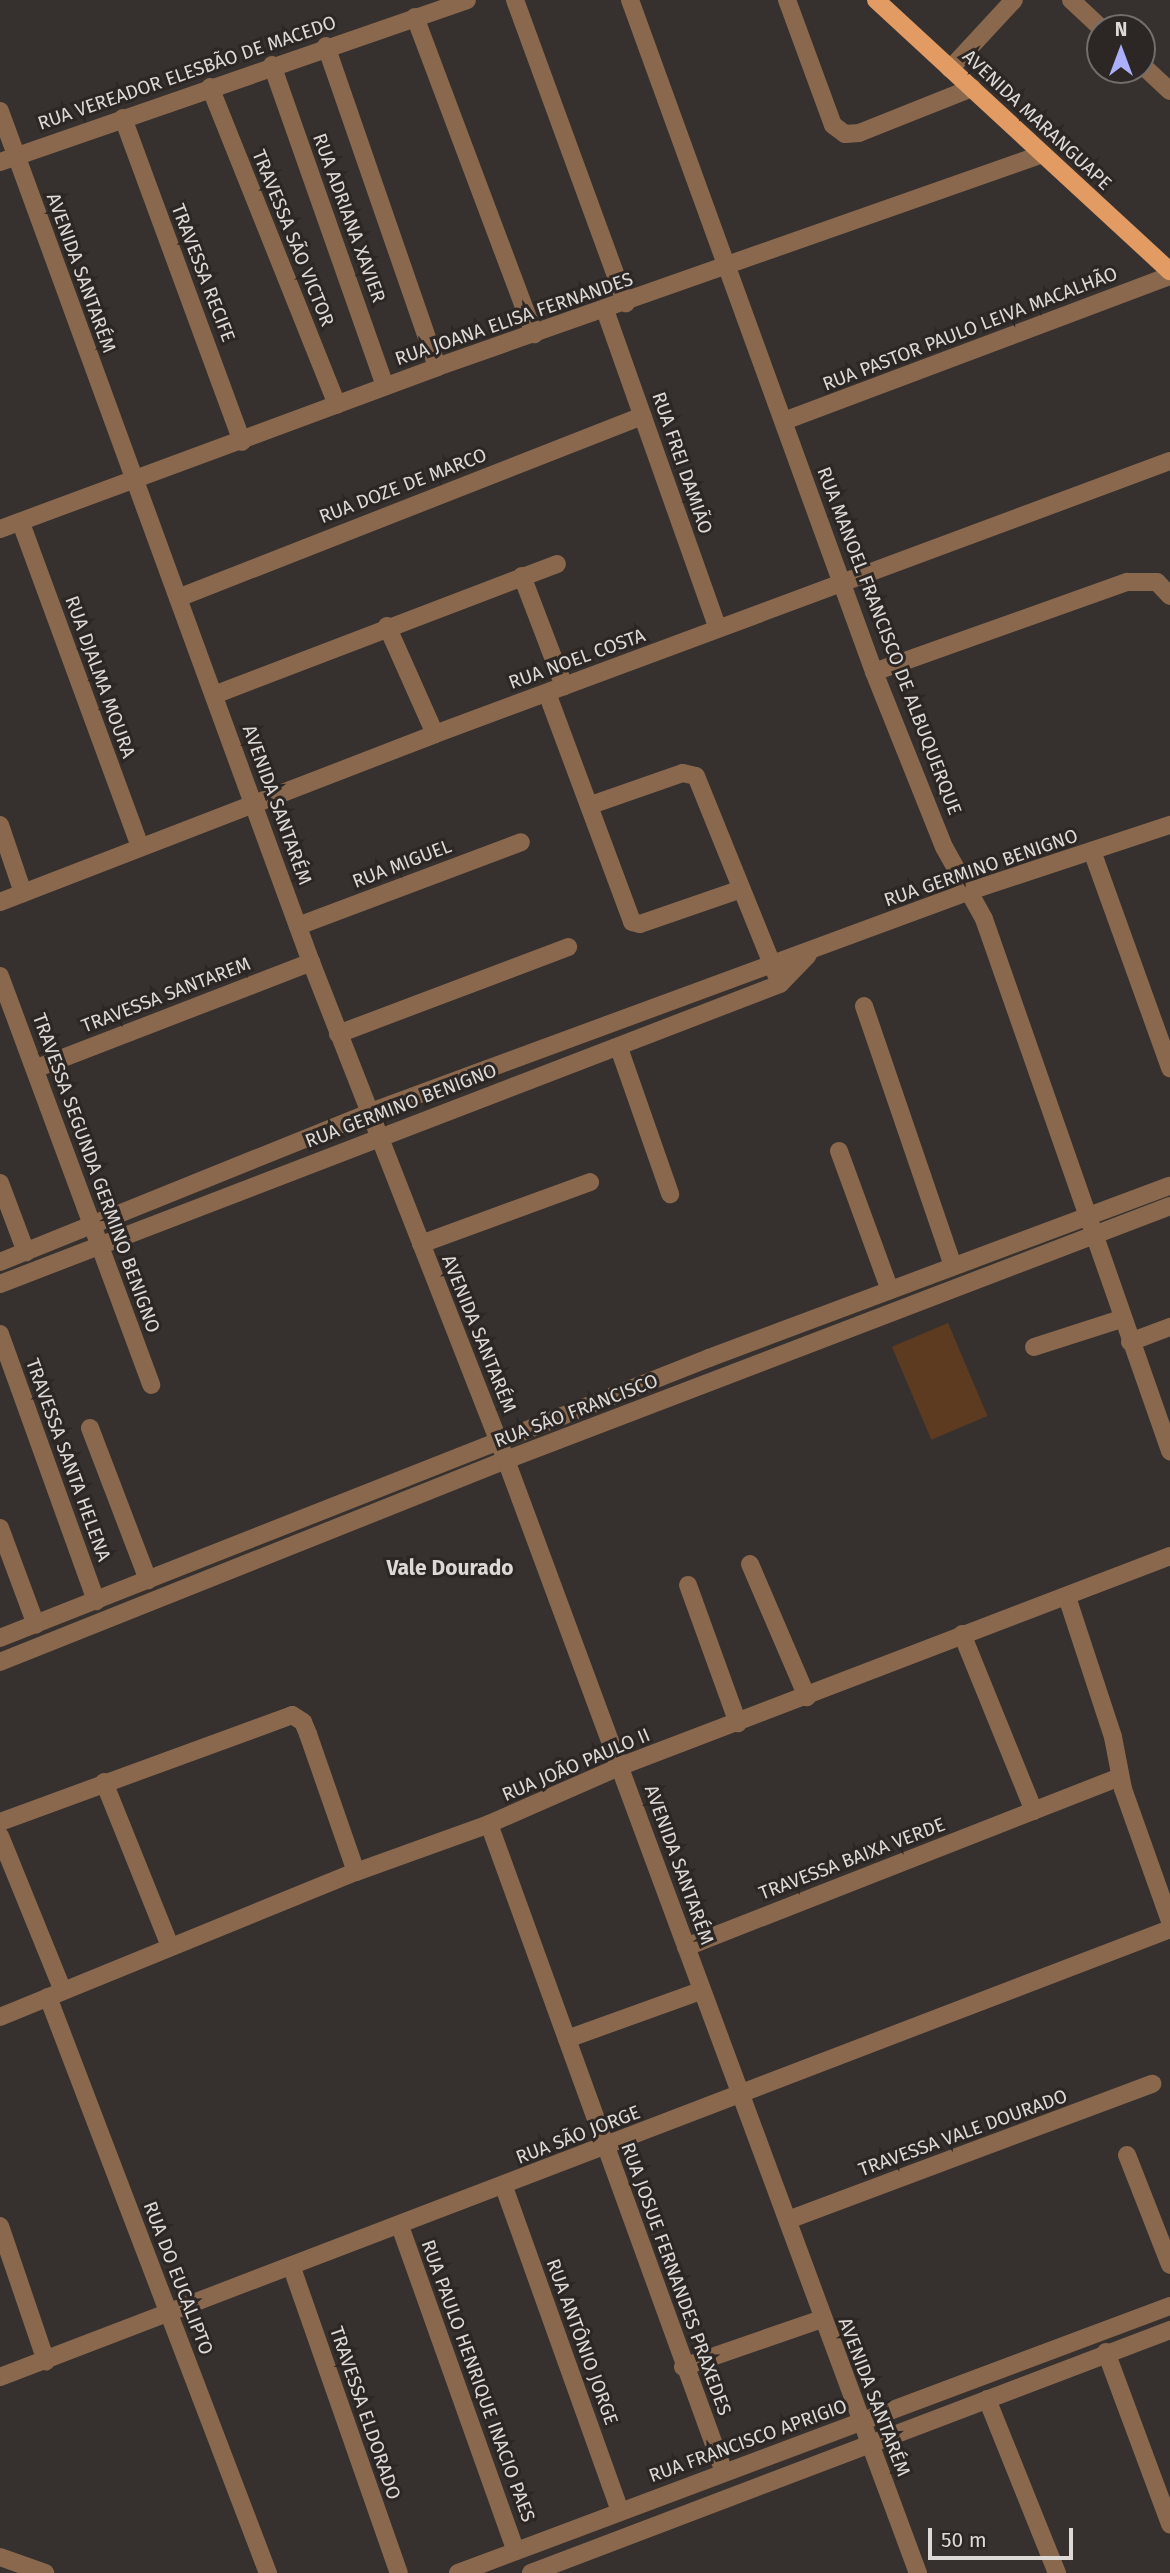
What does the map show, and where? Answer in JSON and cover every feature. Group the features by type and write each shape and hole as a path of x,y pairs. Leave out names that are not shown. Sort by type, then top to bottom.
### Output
{"main road":[{"name":"AVENIDA MARANGUAPE","path":"876,0 1170,273"}],"street":[{"name":"RUA VEREADOR ELESBÃO DE MACEDO","path":"8,159 326,46 467,0"},
{"path":"515,0 626,303"},
{"name":"RUA MANOEL FRANCISCO DE ALBUQUERQUE","path":"630,0 874,672 944,847 970,891 1170,1451"},
{"path":"787,0 833,125 845,134 859,133 972,88"},
{"path":"950,69 1014,0"},
{"path":"1071,0 1086,14"},
{"path":"415,17 534,334"},
{"path":"326,46 437,367"},
{"name":"RUA ADRIANA XAVIER","path":"272,65 385,386"},
{"path":"1156,78 1170,91"},
{"name":"TRAVESSA SÃO VICTOR","path":"210,87 337,405"},
{"name":"AVENIDA SANTARÉM","path":"0,111 8,159 135,483 368,1113 506,1460 621,1766 700,1991 918,2573"},
{"name":"TRAVESSA RECIFE","path":"123,118 242,442"},
{"name":"RUA JOANA ELISA FERNANDES","path":"0,529 135,483 437,367 626,303 726,265 1043,154"},
{"name":"RUA PASTOR PAULO LEIVA MACALHÃO","path":"784,421 1170,273"},
{"name":"RUA FREI DAMIÃO","path":"605,310 718,629"},
{"name":"RUA DOZE DE MARCO","path":"178,598 643,416"},
{"name":"RUA NOEL COSTA","path":"0,902 564,685 844,584 1170,461"},
{"name":"RUA DJALMA MOURA","path":"20,523 140,846"},
{"path":"214,695 387,626 557,564"},
{"path":"522,576 564,685"},
{"path":"874,672 1127,582 1157,582 1170,596"},
{"path":"387,626 435,734"},
{"path":"547,693 634,924 739,890"},
{"path":"591,806 692,774 701,785 739,890 780,984"},
{"path":"0,825 23,893"},
{"name":"RUA GERMINO BENIGNO","path":"0,1262 368,1113 771,964 808,955 970,891 1170,825"},
{"name":"RUA MIGUEL","path":"298,926 521,842"},
{"path":"1092,851 1170,1068"},
{"path":"338,1034 568,947"},
{"name":"RUA GERMINO BENIGNO","path":"0,1284 378,1136 619,1048 780,984 808,955"},
{"name":"TRAVESSA SANTAREM","path":"37,1068 311,962"},
{"name":"TRAVESSA SEGUNDA GERMINO BENIGNO","path":"0,976 37,1068 151,1385"},
{"path":"864,1006 953,1266"},
{"path":"619,1048 670,1194"},
{"path":"839,1152 890,1290"},
{"path":"421,1244 590,1182"},
{"path":"0,1184 26,1252"},
{"name":"RUA SÃO FRANCISCO","path":"0,1639 498,1440 1170,1186"},
{"name":"RUA SÃO FRANCISCO","path":"0,1662 506,1460 1170,1206"},
{"path":"1034,1347 1121,1319"},
{"path":"1130,1342 1170,1327"},
{"name":"TRAVESSA SANTA HELENA","path":"0,1334 96,1601"},
{"path":"90,1428 148,1580"},
{"path":"0,1528 36,1625"},
{"name":"RUA JOÃO PAULO II","path":"0,2017 356,1872 489,1824 621,1766 1170,1556"},
{"path":"750,1564 807,1697"},
{"path":"688,1585 738,1723"},
{"path":"1067,1597 1113,1737 1119,1777 1170,1922"},
{"path":"962,1634 1034,1811"},
{"path":"0,1822 292,1715 303,1722 308,1734 356,1872"},
{"name":"TRAVESSA BAIXA VERDE","path":"686,1947 1119,1777"},
{"path":"104,1782 170,1947"},
{"name":"RUA JOSUE FERNANDES PRAXEDES","path":"489,1824 683,2367 724,2472"},
{"name":"RUA DO EUCALIPTO","path":"0,1836 170,2314 268,2573"},
{"name":"RUA SÃO JORGE","path":"0,2376 46,2361 740,2097 1170,1929"},
{"path":"567,2039 700,1991"},
{"name":"TRAVESSA VALE DOURADO","path":"788,2220 1152,2084"},
{"path":"1127,2155 1170,2265"},
{"name":"RUA ANTÔNIO JORGE","path":"504,2187 620,2511"},
{"path":"0,2226 46,2361"},
{"name":"RUA PAULO HENRIQUE INACIO PAES","path":"400,2226 516,2551"},
{"name":"TRAVESSA ELDORADO","path":"292,2268 399,2573"},
{"name":"RUA FRANCISCO APRIGIO","path":"458,2573 1170,2306"},
{"path":"683,2367 822,2319"},
{"path":"531,2573 1106,2352 1170,2330"},
{"path":"1106,2352 1170,2524"},
{"path":"987,2399 1057,2573"},
{"path":"0,2557 45,2573"},
{"path":"0,2568 4,2573"}],"shaded area":[{"path":"948,1323 987,1416 931,1440 892,1347"}],"district":[{"name":"Vale Dourado","path":"450,1568"}]}
